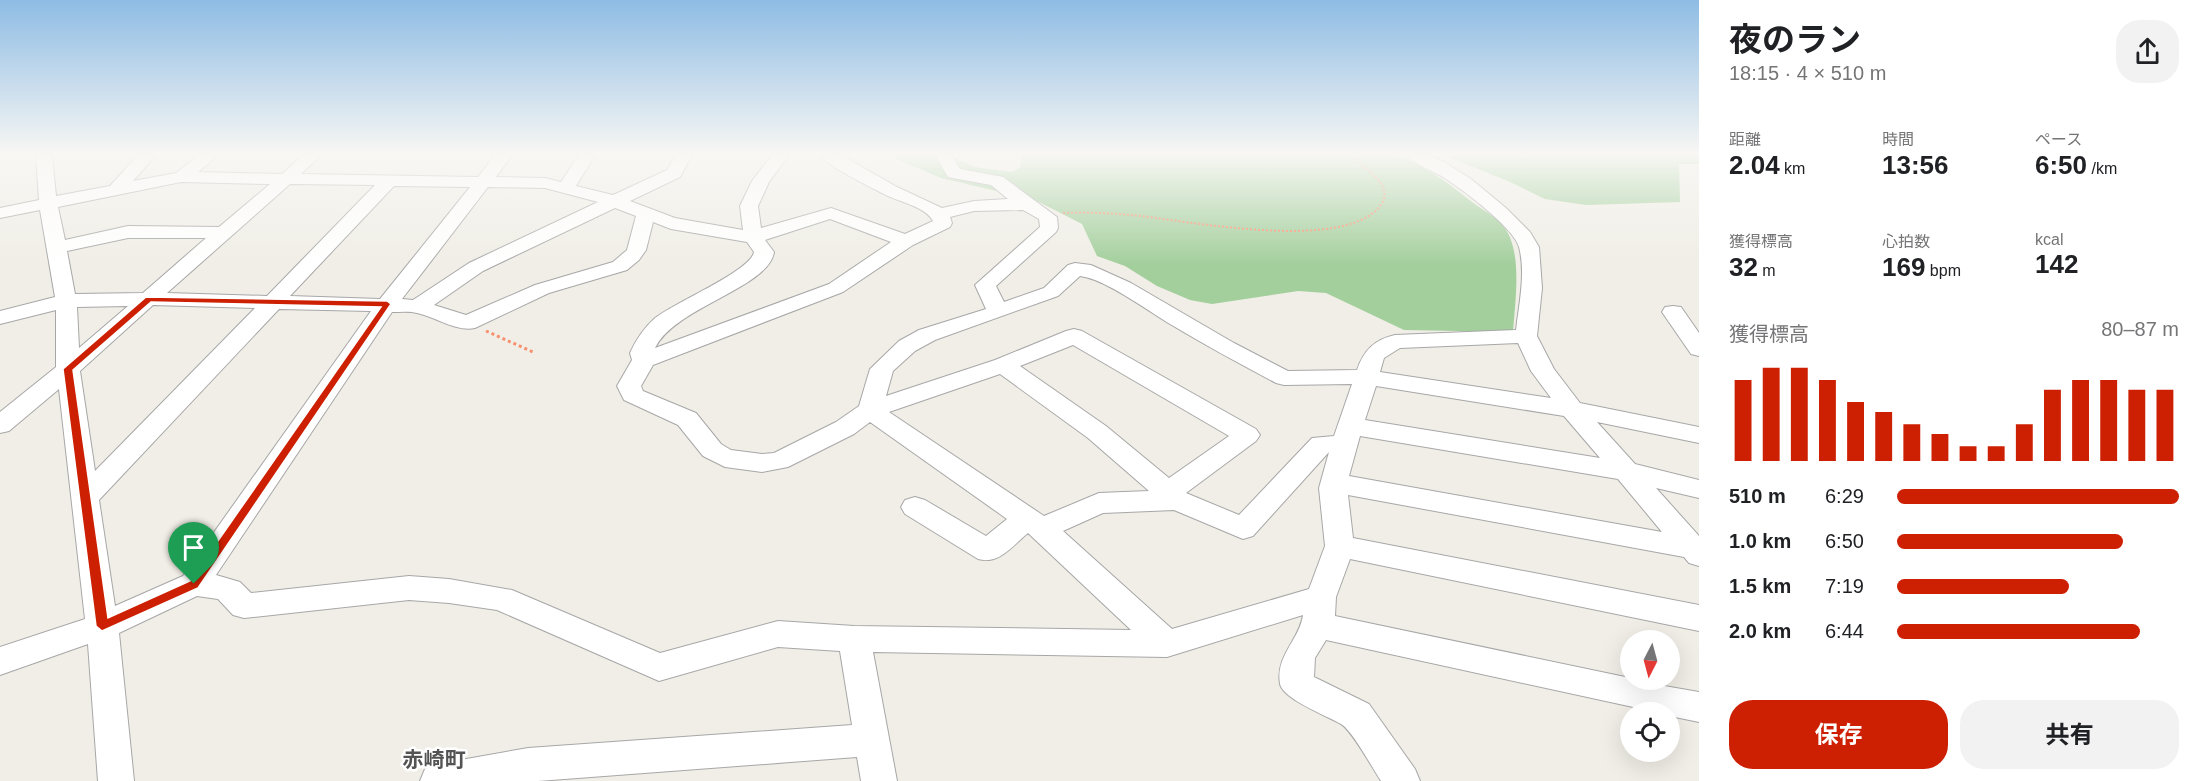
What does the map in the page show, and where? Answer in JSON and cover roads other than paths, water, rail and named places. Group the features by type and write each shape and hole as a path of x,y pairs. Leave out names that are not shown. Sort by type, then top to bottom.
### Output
{"street":[{"path":"47,191 66,302 68,369 87,496 116,781"},
{"path":"0,213 104,191"},
{"path":"0,424 68,369 272,191"},
{"path":"87,496 379,191"},
{"path":"194,584 387,304 476,191"},
{"path":"582,191 671,223 753,237 831,213 906,241"},
{"path":"418,306 476,267 634,191"},
{"path":"645,360 641,353 644,344 659,328 680,311 745,275 758,266 763,259 764,252 753,237 749,206 756,191"},
{"path":"897,191 939,214 943,223 906,241 836,288 645,360 629,386 633,395 687,419 712,450 725,458 762,463 779,461 845,428 870,410 1003,365 1074,336 1247,435 1173,496 1099,503 1035,524 988,551 915,507"},
{"path":"997,310 985,285 1049,228 1048,217 1011,191"},
{"path":"1475,191 1500,212 1523,236 1529,247 1532,288 1527,336 1542,371 1625,471 1696,551"},
{"path":"939,214 975,206 1036,208"},
{"path":"0,318 66,302 149,299 418,306 467,323 542,289 620,267 632,260 637,253 645,213"},
{"path":"56,248 128,232 225,233"},
{"path":"870,410 882,369 907,346 927,335 962,325 997,310 1052,292 1075,269 1091,271 1124,286 1226,348 1284,378 1365,377 1572,409 1699,435"},
{"path":"1673,312 1699,349"},
{"path":"1402,781 1357,715 1297,684 1299,657 1319,611 1340,546 1334,483 1347,435 1374,355 1395,342 1527,336"},
{"path":"1003,365 1097,432 1173,496 1243,529 1321,444 1347,435 1625,471 1699,489"},
{"path":"870,410 1035,524 1167,644"},
{"path":"1334,483 1696,551"},
{"path":"1340,546 1699,618"},
{"path":"0,660 102,626 194,584 229,590 244,606 409,588 501,599 660,667 778,634 854,639 1167,644 1319,611 1699,707"},
{"path":"854,639 879,781"},
{"path":"438,781 528,765 871,740"}],"district":[{"name":"赤崎町","path":"434,760"}]}
